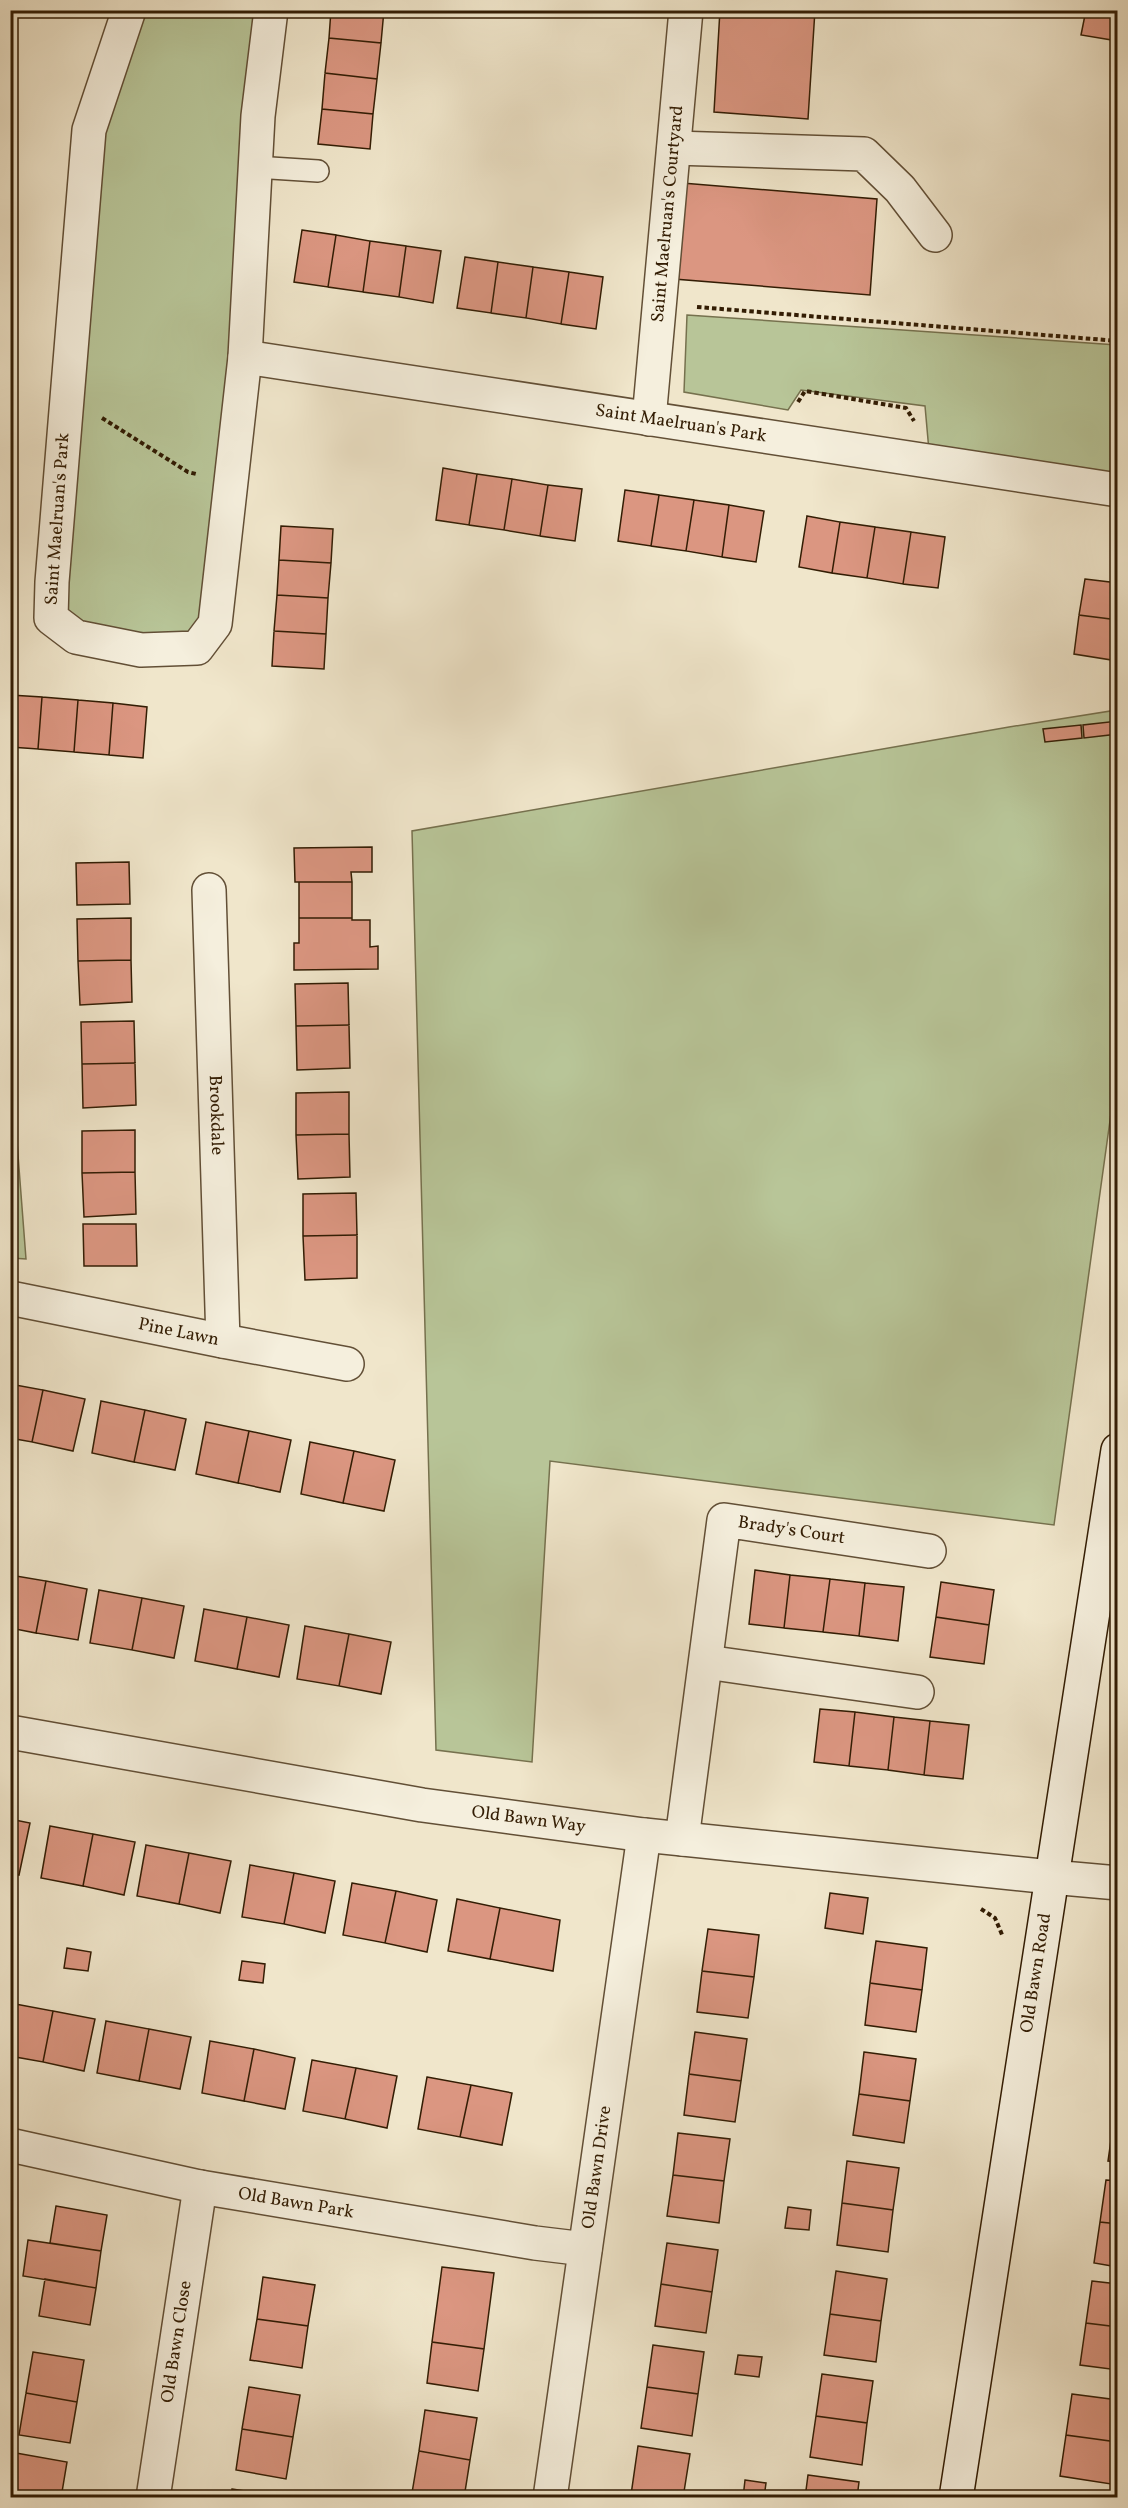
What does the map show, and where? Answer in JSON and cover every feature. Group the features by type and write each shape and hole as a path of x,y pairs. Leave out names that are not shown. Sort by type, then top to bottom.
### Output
{"street":[{"name":"Saint Maelruan's Park","path":"129,10 89,130 51,618 76,637 141,650 197,648 215,624 245,357 258,116 271,10"},
{"name":"Saint Maelruan's Courtyard","path":"649,419 686,10"},
{"path":"674,148 864,154 900,189 934,235"},
{"name":"Saint Maelruan's Park","path":"245,357 1118,490"},
{"name":"Brookdale","path":"209,890 223,1341"},
{"name":"Pine Lawn","path":"10,1298 348,1364"},
{"name":"Old Bawn Road","path":"956,2498 1004,2173 1118,1450"},
{"name":"Brady's Court","path":"682,1839 724,1520 929,1551"},
{"path":"706,1662 917,1692"},
{"name":"Old Bawn Way","path":"10,1732 422,1805 644,1835 1118,1883"},
{"name":"Old Bawn Drive","path":"550,2498 644,1835"},
{"name":"Old Bawn Park","path":"10,2145 200,2187 535,2243 585,2249"},
{"name":"Old Bawn Close","path":"153,2498 200,2187"}],"lane":[{"path":"255,168 318,171"}],"path":[{"path":"661,290 684,291 683,306 1118,340"},
{"path":"794,410 805,391 906,408 917,425"},
{"path":"99,416 188,472 205,476"},
{"path":"976,1905 995,1918 1004,1939"}],"green space":[{"path":"129,11 274,11 197,648 76,637 52,582 89,130"},
{"path":"687,315 1117,345 1117,490 930,462 925,406 801,390 788,410 684,392"},
{"path":"1117,710 1117,1070 1054,1525 550,1461 532,1762 436,1750 412,831"},
{"path":"11,1064 26,1259 11,1258"}],"building":[{"path":"331,10 384,10 381,43 329,38"},
{"path":"720,10 815,10 808,119 714,112"},
{"path":"1086,10 1118,10 1118,41 1081,35"},
{"path":"329,38 381,43 377,79 325,73"},
{"path":"325,73 377,79 373,114 322,109"},
{"path":"322,109 373,114 370,149 318,144"},
{"path":"682,183 877,199 870,295 674,279"},
{"path":"302,230 336,235 328,287 294,282"},
{"path":"336,235 370,241 363,292 328,287"},
{"path":"370,241 406,246 399,297 363,292"},
{"path":"406,246 441,251 433,303 399,297"},
{"path":"465,257 498,262 491,313 457,308"},
{"path":"498,262 533,267 526,318 491,313"},
{"path":"533,267 569,272 561,324 526,318"},
{"path":"569,272 603,277 596,329 561,324"},
{"path":"443,468 477,474 469,525 436,520"},
{"path":"477,474 512,479 504,530 469,525"},
{"path":"512,479 548,485 540,536 504,530"},
{"path":"548,485 582,489 575,541 540,536"},
{"path":"625,490 659,495 651,546 618,541"},
{"path":"659,495 694,500 686,551 651,546"},
{"path":"694,500 729,505 722,557 686,551"},
{"path":"729,505 764,511 756,562 722,557"},
{"path":"807,516 840,522 832,573 799,567"},
{"path":"840,522 875,527 867,578 832,573"},
{"path":"281,526 333,529 331,563 279,560"},
{"path":"875,527 911,532 903,584 867,578"},
{"path":"911,532 945,537 938,588 903,584"},
{"path":"279,560 331,563 328,598 277,595"},
{"path":"1085,579 1118,583 1118,620 1079,615"},
{"path":"277,595 328,598 326,634 274,631"},
{"path":"1079,615 1118,620 1118,661 1074,654"},
{"path":"274,631 326,634 324,669 272,666"},
{"path":"10,695 42,697 38,749 10,747"},
{"path":"42,697 78,700 74,752 38,749"},
{"path":"78,700 113,703 109,755 74,752"},
{"path":"113,703 147,707 143,758 109,755"},
{"path":"1118,721 1118,734 1084,738 1083,725"},
{"path":"1081,725 1082,738 1045,742 1043,729"},
{"path":"372,847 372,872 351,872 352,882 295,882 294,848"},
{"path":"129,862 130,904 77,905 76,863"},
{"path":"299,882 352,882 352,918 299,918"},
{"path":"131,918 131,960 78,961 77,919"},
{"path":"299,918 370,920 370,947 378,946 378,969 294,970 294,943 299,943"},
{"path":"131,960 132,1002 80,1005 78,961"},
{"path":"348,983 349,1025 296,1026 295,984"},
{"path":"134,1021 135,1063 82,1064 81,1022"},
{"path":"349,1025 350,1068 297,1070 296,1026"},
{"path":"135,1063 136,1105 83,1108 82,1064"},
{"path":"349,1092 349,1134 296,1135 296,1093"},
{"path":"135,1130 135,1172 82,1173 82,1131"},
{"path":"349,1134 350,1177 298,1179 296,1135"},
{"path":"135,1172 136,1214 84,1217 82,1173"},
{"path":"356,1193 357,1235 303,1236 303,1194"},
{"path":"83,1224 136,1224 137,1266 84,1266"},
{"path":"357,1235 357,1278 305,1280 303,1236"},
{"path":"10,1384 43,1390 32,1442 10,1438"},
{"path":"43,1390 85,1399 73,1451 32,1442"},
{"path":"101,1401 145,1410 134,1462 92,1453"},
{"path":"145,1410 186,1419 175,1470 134,1462"},
{"path":"206,1422 249,1431 238,1483 196,1474"},
{"path":"249,1431 291,1440 280,1492 238,1483"},
{"path":"310,1442 354,1451 343,1503 301,1494"},
{"path":"354,1451 395,1460 384,1511 343,1503"},
{"path":"755,1570 790,1575 784,1628 749,1624"},
{"path":"10,1575 46,1581 36,1633 10,1628"},
{"path":"790,1575 830,1579 823,1632 784,1628"},
{"path":"830,1579 865,1583 859,1636 823,1632"},
{"path":"46,1581 87,1589 78,1640 36,1633"},
{"path":"941,1582 994,1590 989,1625 936,1617"},
{"path":"865,1583 904,1587 898,1641 859,1636"},
{"path":"99,1590 142,1598 132,1650 90,1643"},
{"path":"142,1598 184,1606 174,1658 132,1650"},
{"path":"204,1609 247,1617 237,1669 195,1661"},
{"path":"247,1617 289,1625 279,1677 237,1669"},
{"path":"936,1617 989,1625 984,1664 930,1657"},
{"path":"305,1626 349,1634 339,1686 297,1679"},
{"path":"349,1634 391,1642 381,1694 339,1686"},
{"path":"820,1709 855,1712 849,1766 814,1762"},
{"path":"855,1712 894,1717 888,1770 849,1766"},
{"path":"894,1717 930,1721 924,1775 888,1770"},
{"path":"930,1721 969,1725 963,1779 924,1775"},
{"path":"10,1819 30,1823 19,1875 10,1873"},
{"path":"50,1826 93,1834 83,1886 41,1878"},
{"path":"93,1834 135,1842 124,1895 83,1886"},
{"path":"146,1845 189,1853 179,1904 137,1896"},
{"path":"189,1853 231,1861 220,1913 179,1904"},
{"path":"250,1865 294,1873 284,1924 242,1917"},
{"path":"294,1873 335,1881 325,1933 284,1924"},
{"path":"352,1883 396,1891 385,1943 343,1935"},
{"path":"396,1891 437,1900 427,1952 385,1943"},
{"path":"830,1893 868,1898 863,1934 825,1928"},
{"path":"457,1899 500,1908 490,1959 448,1951"},
{"path":"500,1908 560,1920 553,1971 490,1959"},
{"path":"708,1929 759,1935 754,1977 702,1971"},
{"path":"876,1941 927,1948 922,1990 870,1983"},
{"path":"67,1948 91,1952 88,1971 64,1968"},
{"path":"242,1961 265,1964 263,1983 239,1980"},
{"path":"702,1971 754,1977 748,2018 697,2012"},
{"path":"870,1983 922,1990 916,2032 865,2025"},
{"path":"10,2003 53,2011 43,2062 10,2056"},
{"path":"53,2011 95,2019 84,2071 43,2062"},
{"path":"106,2021 149,2029 139,2081 97,2073"},
{"path":"149,2029 191,2037 180,2089 139,2081"},
{"path":"695,2032 747,2039 741,2081 689,2074"},
{"path":"210,2041 254,2049 244,2101 202,2093"},
{"path":"254,2049 295,2058 285,2109 244,2101"},
{"path":"864,2052 916,2059 910,2101 859,2094"},
{"path":"312,2060 356,2068 345,2119 303,2111"},
{"path":"356,2068 397,2076 387,2128 345,2119"},
{"path":"689,2074 741,2081 735,2122 684,2115"},
{"path":"427,2077 471,2085 460,2137 418,2129"},
{"path":"471,2085 512,2093 502,2145 460,2137"},
{"path":"859,2094 910,2101 904,2143 853,2135"},
{"path":"1114,2119 1118,2119 1118,2162 1108,2161"},
{"path":"678,2133 730,2139 724,2181 673,2175"},
{"path":"847,2161 899,2168 893,2210 842,2203"},
{"path":"673,2175 724,2181 719,2223 667,2216"},
{"path":"1106,2180 1118,2181 1118,2224 1100,2222"},
{"path":"842,2203 893,2210 888,2252 837,2245"},
{"path":"56,2206 107,2215 101,2251 50,2243"},
{"path":"788,2207 811,2210 809,2230 785,2228"},
{"path":"1100,2222 1118,2224 1118,2267 1094,2263"},
{"path":"28,2240 101,2251 96,2288 23,2276"},
{"path":"667,2243 718,2250 712,2292 661,2284"},
{"path":"442,2267 494,2273 484,2349 432,2342"},
{"path":"836,2271 887,2279 881,2321 830,2314"},
{"path":"263,2277 315,2285 308,2326 257,2319"},
{"path":"45,2279 96,2288 90,2325 39,2316"},
{"path":"1092,2281 1118,2284 1118,2327 1086,2323"},
{"path":"661,2284 712,2292 706,2333 655,2326"},
{"path":"830,2314 881,2321 876,2362 824,2355"},
{"path":"257,2319 308,2326 302,2368 250,2360"},
{"path":"1086,2323 1118,2327 1118,2370 1080,2365"},
{"path":"432,2342 484,2349 478,2391 427,2383"},
{"path":"653,2345 704,2352 698,2394 647,2387"},
{"path":"33,2352 84,2360 77,2402 26,2393"},
{"path":"738,2355 762,2357 759,2377 735,2374"},
{"path":"822,2374 873,2381 867,2423 816,2416"},
{"path":"249,2387 300,2395 293,2437 242,2429"},
{"path":"647,2387 698,2394 692,2436 641,2428"},
{"path":"26,2393 77,2402 70,2443 19,2435"},
{"path":"1072,2394 1118,2400 1117,2442 1066,2435"},
{"path":"425,2410 477,2418 470,2460 419,2451"},
{"path":"816,2416 867,2423 862,2465 810,2457"},
{"path":"242,2429 293,2437 286,2479 236,2470"},
{"path":"1066,2435 1117,2442 1111,2484 1060,2476"},
{"path":"638,2446 690,2454 683,2498 649,2498 631,2495"},
{"path":"419,2451 470,2460 464,2498 440,2498 412,2493"},
{"path":"16,2453 67,2462 61,2498 10,2496"},
{"path":"808,2475 859,2482 857,2498 805,2498"},
{"path":"745,2480 766,2483 764,2498 743,2498"},
{"path":"232,2489 284,2497 231,2498"}]}
